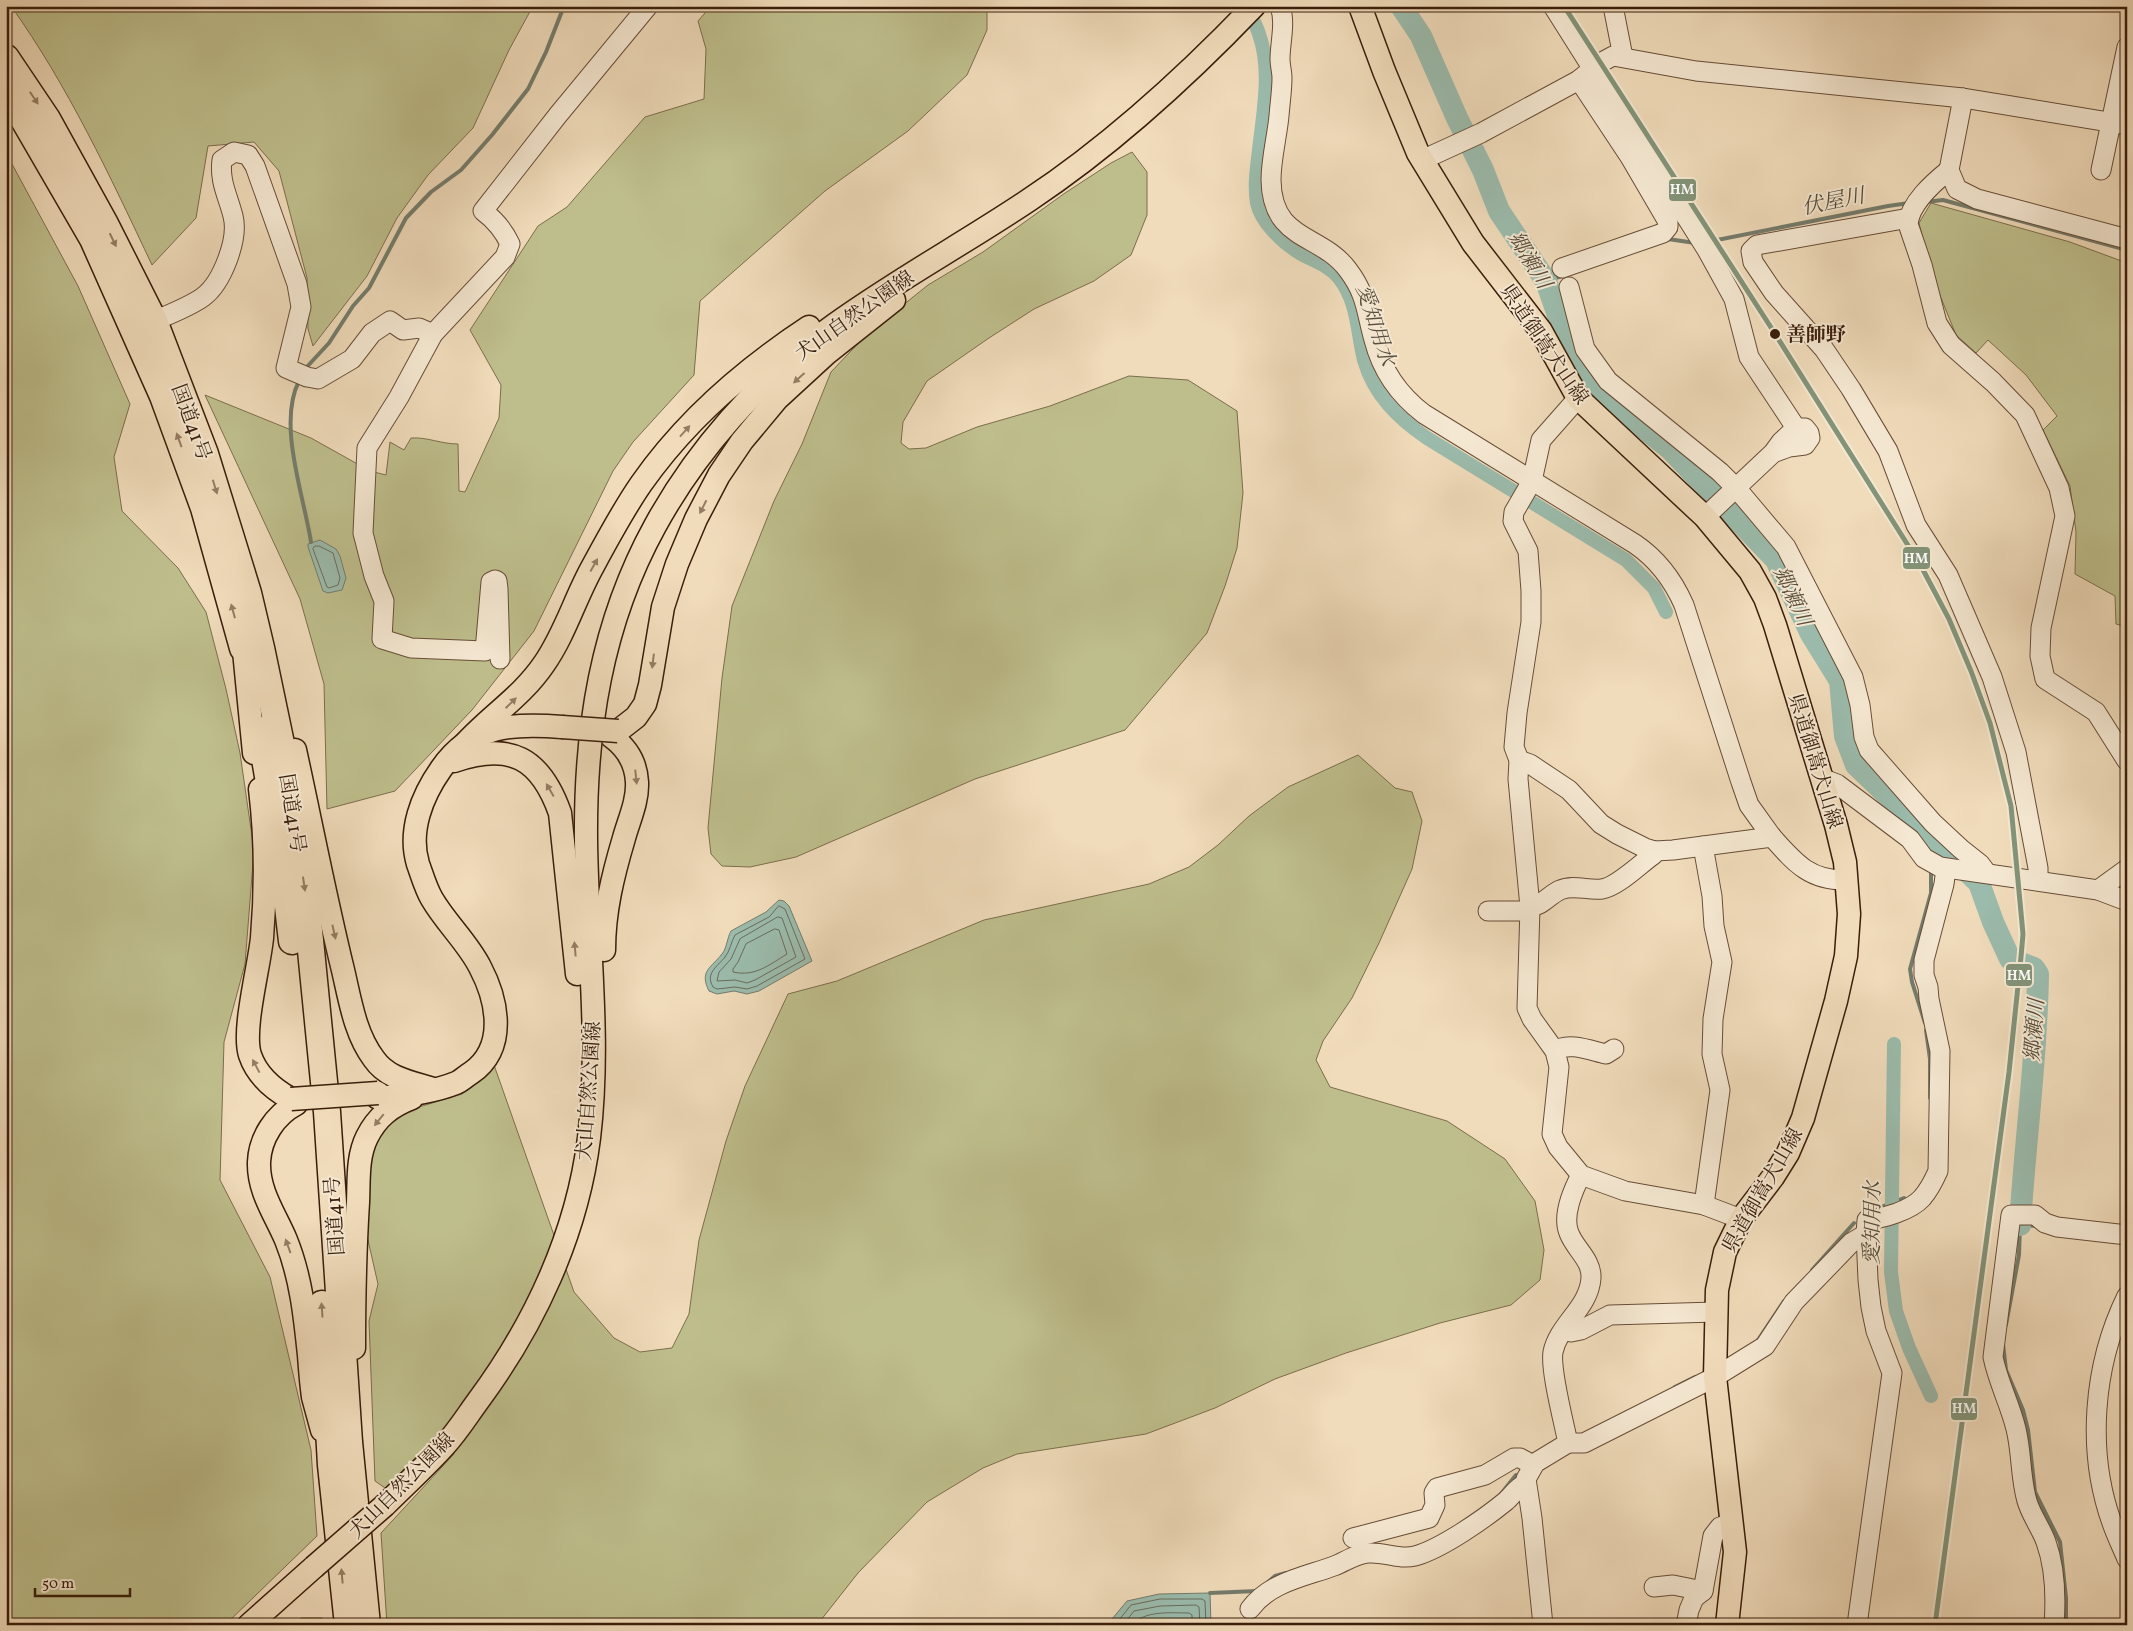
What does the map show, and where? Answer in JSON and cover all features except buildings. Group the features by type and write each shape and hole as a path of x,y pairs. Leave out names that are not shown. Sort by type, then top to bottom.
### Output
{"highway":[{"name":"国道41号","path":"6,58 47,119 106,224 154,322 205,454 248,593 264,752 283,863 299,1002 312,1152 332,1465 348,1625"},
{"name":"国道41号","path":"6,89 93,239 163,396 253,650 288,777 306,900 327,1112 349,1442 367,1625"}],"main road":[{"name":"犬山自然公園線","path":"249,1625 385,1505 447,1443 503,1367 545,1291 571,1220 589,1137 593,1056 593,985 586,841 587,778 593,707 603,660 614,623 632,575 655,526 686,476 723,428 777,371 831,327 879,294 1027,202 1082,162 1136,120 1207,54 1254,6"},
{"name":"県道御嵩犬山線","path":"1360,6 1384,71 1422,160 1473,243 1541,332 1578,398 1709,514 1750,571 1765,598 1775,625 1836,825 1845,862 1849,914 1846,956 1836,1001 1803,1118 1788,1153 1773,1177 1741,1219 1725,1252 1717,1290 1716,1377 1735,1552 1727,1625"},
{"path":"349,1442 354,1362 355,1245 360,1158 366,1138 379,1118 392,1107 458,1082 480,1067 494,1043 497,1019 493,996 480,966 432,898 418,863 414,839 421,802 444,764 475,732 506,708 528,687 545,664 562,634 590,572 622,514 653,469 697,418 732,385 797,335 934,247 986,226"},
{"path":"462,747 492,730 513,725 615,734 636,717 645,704 663,607 677,564 696,519 719,475 776,399 826,354 924,277 956,245"},
{"path":"253,650 290,724 334,934 354,1014 364,1043 374,1061 390,1074 409,1083 436,1089"},
{"path":"253,650 252,742 261,792 264,862 262,938 247,1034 250,1055 258,1072 268,1083 294,1101 378,1096 436,1089"},
{"path":"589,1137 598,1100 604,1047 604,932 611,883 634,802 637,783 635,768 615,734"},
{"path":"444,764 486,752 515,756 529,764 542,776 553,794 560,813 574,927 582,1037 582,1089 589,1137"},
{"path":"294,1101 275,1121 262,1141 259,1178 266,1200 286,1240 297,1273 313,1396 332,1465"}],"street":[{"path":"500,659 498,589 497,581 494,580 491,582 485,651 411,648 382,639 384,601 374,576 363,533 367,448 399,397 433,334 505,257 510,244 498,225 483,211 558,115 648,6"},
{"path":"1280,6 1283,30 1280,58 1282,78 1271,180 1274,199 1282,220 1299,235 1328,252 1347,267 1365,298 1374,341 1382,361 1394,386 1408,402 1424,414 1646,552 1669,577 1684,605 1749,805 1772,837 1802,868 1816,876 1830,880 1847,880"},
{"path":"1553,6 1586,75 1630,157 1668,222 1668,227 1663,233 1562,268"},
{"path":"1613,6 1623,57"},
{"path":"2101,170 2119,124 2127,47"},
{"path":"1422,160 1482,132 1586,75 1613,56 1696,71 1964,98 2119,124"},
{"path":"1586,75 1702,242 1734,300 1749,357 1796,428 1737,489 1709,514"},
{"path":"1964,98 1949,170 1957,189 1977,199 2127,240"},
{"path":"154,322 203,296 217,280 232,246 235,230 220,173 222,160 234,152 248,155 255,166 297,284 301,307 286,368 318,379 352,359 372,333 390,321 403,330 419,328 433,334"},
{"path":"1949,170 1924,192 1909,218 1908,224 1922,265 1936,323 1951,345 1993,382 2025,415 2059,488 2065,516 2041,628 2040,656 2045,679 2096,712 2127,761"},
{"path":"1909,218 1758,246 1751,251 1753,262 1774,292 1824,349 1851,389 1888,451 1916,525 1948,575 1992,677 2016,752 2038,868 2038,880"},
{"path":"1569,286 1586,349 1608,381 1657,419 1737,489 1786,546 1846,662 1858,690 1864,737 1869,750 1933,823 1980,864 1983,872"},
{"path":"1578,398 1541,440 1532,481 1512,520 1528,551 1531,591 1531,622 1517,713 1514,748 1519,760 1518,779 1530,909 1526,1008 1555,1051 1559,1067 1559,1083 1552,1134 1558,1147 1581,1174 1625,1191 1704,1205 1741,1219"},
{"path":"1519,760 1530,764 1569,790 1601,824 1617,834 1655,850 1772,837"},
{"path":"1543,1625 1532,1518 1525,1484 1535,1463 1568,1443 1584,1443 1716,1377 1765,1346 1794,1302 1851,1243 1870,1226 1910,1207 1922,1199 1938,1170 1940,1051 1924,975 1924,960 1944,884 1937,865 1910,839 1837,784 1821,778"},
{"path":"1703,846 1712,896 1714,926 1722,962 1713,1019 1712,1054 1720,1090 1704,1205"},
{"path":"1488,911 1530,909 1560,890 1571,888 1596,890 1609,887 1653,855 1655,850"},
{"path":"1937,865 2098,890 2127,901"},
{"path":"2098,890 2127,869"},
{"path":"1555,1051 1558,1048 1576,1047 1606,1054 1614,1049"},
{"path":"1568,1443 1553,1353 1559,1338 1588,1294 1591,1276 1588,1262 1569,1233 1567,1223 1568,1209 1581,1174"},
{"path":"2054,1625 2054,1581 2049,1552 2046,1540 2027,1503 2016,1429 1997,1377 1993,1357 2019,1214 2036,1216 2045,1223 2057,1227 2127,1235"},
{"path":"1857,1625 1892,1374 1876,1331 1871,1307 1868,1280 1870,1226"},
{"path":"2127,1296 2104,1360 2097,1401 2096,1445 2102,1488 2112,1523 2127,1559"},
{"path":"1565,1329 1571,1332 1581,1330 1610,1315 1716,1312"},
{"path":"1353,1538 1429,1518 1435,1505 1434,1493 1437,1488 1485,1474 1514,1458 1520,1458 1533,1466"},
{"path":"1250,1609 1278,1585 1354,1557 1367,1553 1403,1558 1425,1552 1474,1524 1508,1500 1517,1488 1525,1484"},
{"path":"1686,1625 1694,1598 1703,1591 1713,1536 1720,1527 1731,1524"},
{"path":"1654,1587 1673,1585 1703,1591"}],"green space":[{"path":"11,6 533,6 509,50 473,128 428,175 397,218 367,276 313,346 308,329 307,278 279,171 254,142 208,146 196,218 152,265 104,165 70,100 32,36"},
{"path":"711,6 987,6 987,30 967,75 908,131 825,191 700,301 694,375 633,442 613,471 534,631 472,710 395,791 327,809 324,684 300,599 205,395 311,438 370,471 386,475 390,442 404,450 411,438 458,444 459,491 465,492 499,418 501,385 470,330 538,226 567,207 645,117 704,99 706,49 698,21"},
{"path":"1132,152 1147,172 1147,215 1131,255 1094,281 1034,309 927,381 903,422 901,443 909,449 926,448 977,427 1050,406 1129,376 1188,380 1237,411 1243,493 1237,548 1207,633 1125,730 975,779 796,857 750,867 722,866 711,854 708,828 722,678 732,606 774,501 802,444 831,372 867,334 928,285 983,252 1065,193 1111,163"},
{"path":"6,153 78,286 130,404 114,457 122,511 178,568 206,612 240,753 254,850 245,964 224,1042 220,1180 270,1277 311,1450 317,1536 225,1625 6,1625"},
{"path":"1931,203 2070,242 2127,263 2127,627 2116,624 2115,596 2075,574 2076,532 2070,486 2043,430 2057,416 2026,375 1988,340 1976,353 1956,335 1931,273 1919,223"},
{"path":"1358,755 1395,788 1412,792 1422,821 1412,869 1352,998 1323,1041 1316,1060 1330,1087 1447,1121 1505,1159 1535,1201 1544,1250 1540,1280 1511,1305 1440,1323 1346,1353 1275,1379 1215,1408 1146,1434 1017,1454 983,1468 927,1502 858,1573 817,1625 387,1625 381,1533 454,1454 440,1434 385,1488 375,1481 369,1321 378,1284 362,1214 375,1137 399,1113 462,1094 494,1065 574,1292 614,1338 640,1352 672,1348 689,1314 699,1240 726,1141 745,1086 788,994 837,981 984,920 1149,884 1189,867 1218,845 1249,816 1288,787"},
{"path":"301,1618 322,1618 323,1625 294,1625"}],"water":[{"path":"320,540 336,549 340,556 346,578 342,590 328,593 323,591 308,547 308,544"},
{"path":"779,900 784,901 789,906 812,961 759,991 747,994 734,991 717,994 709,991 705,979 706,974 724,952 731,931 766,912"},
{"path":"1210,1593 1211,1625 1107,1625 1127,1601 1159,1594"}],"waterway":[{"path":"304,370 329,343 353,306 369,288 406,218 431,192 461,170 492,135 528,89 546,52 564,6"},
{"name":"愛知用水","path":"1246,6 1255,23 1263,48 1266,77 1256,183 1259,210 1268,224 1285,243 1335,273 1345,287 1356,318 1368,373 1381,395 1397,414 1427,438 1626,560 1654,588 1666,612"},
{"name":"郷瀬川","path":"1401,6 1421,36 1457,118 1483,170 1499,211 1546,281 1572,355 1602,395 1669,448 1776,560 1811,634 1840,681 1845,736 1856,765 1979,883 1993,922 2010,959 2034,968 2038,974 2035,1037 2020,1225"},
{"name":"伏屋川","path":"1926,202 1943,200 2127,250"},
{"name":"伏屋川","path":"1707,242 1909,203"},
{"name":"伏屋川","path":"1668,239 1695,243"},
{"name":"伏屋川","path":"1546,281 1562,276"},
{"path":"299,381 293,398 291,439 311,542"},
{"path":"1930,855 1930,848 1935,842"},
{"path":"1925,1023 1912,982 1910,969 1931,893 1931,867"},
{"path":"1926,1030 1930,1059 1930,1098"},
{"name":"愛知用水","path":"1894,1044 1891,1272 1896,1311 1909,1348 1931,1396"},
{"name":"愛知用水","path":"1881,1207 1904,1198"},
{"path":"1812,1270 1854,1223"},
{"path":"2006,1325 2019,1255 2020,1225 2037,1226"},
{"path":"1756,1343 1784,1301"},
{"path":"2003,1344 2006,1370 2023,1410 2028,1430 2035,1492 2060,1542 2066,1598 2066,1625"},
{"path":"1675,1387 1695,1377"},
{"path":"1500,1495 1516,1475"},
{"path":"1268,1582 1275,1576 1286,1573"},
{"path":"1210,1593 1257,1591"}],"transit line":[{"name":"HM","path":"1564,6 1772,329 1921,566 1949,619 1971,671 1990,723 2011,806 2023,934 2021,957 2009,1072 1935,1625"}],"place":[{"name":"善師野","path":"1775,334"}]}
